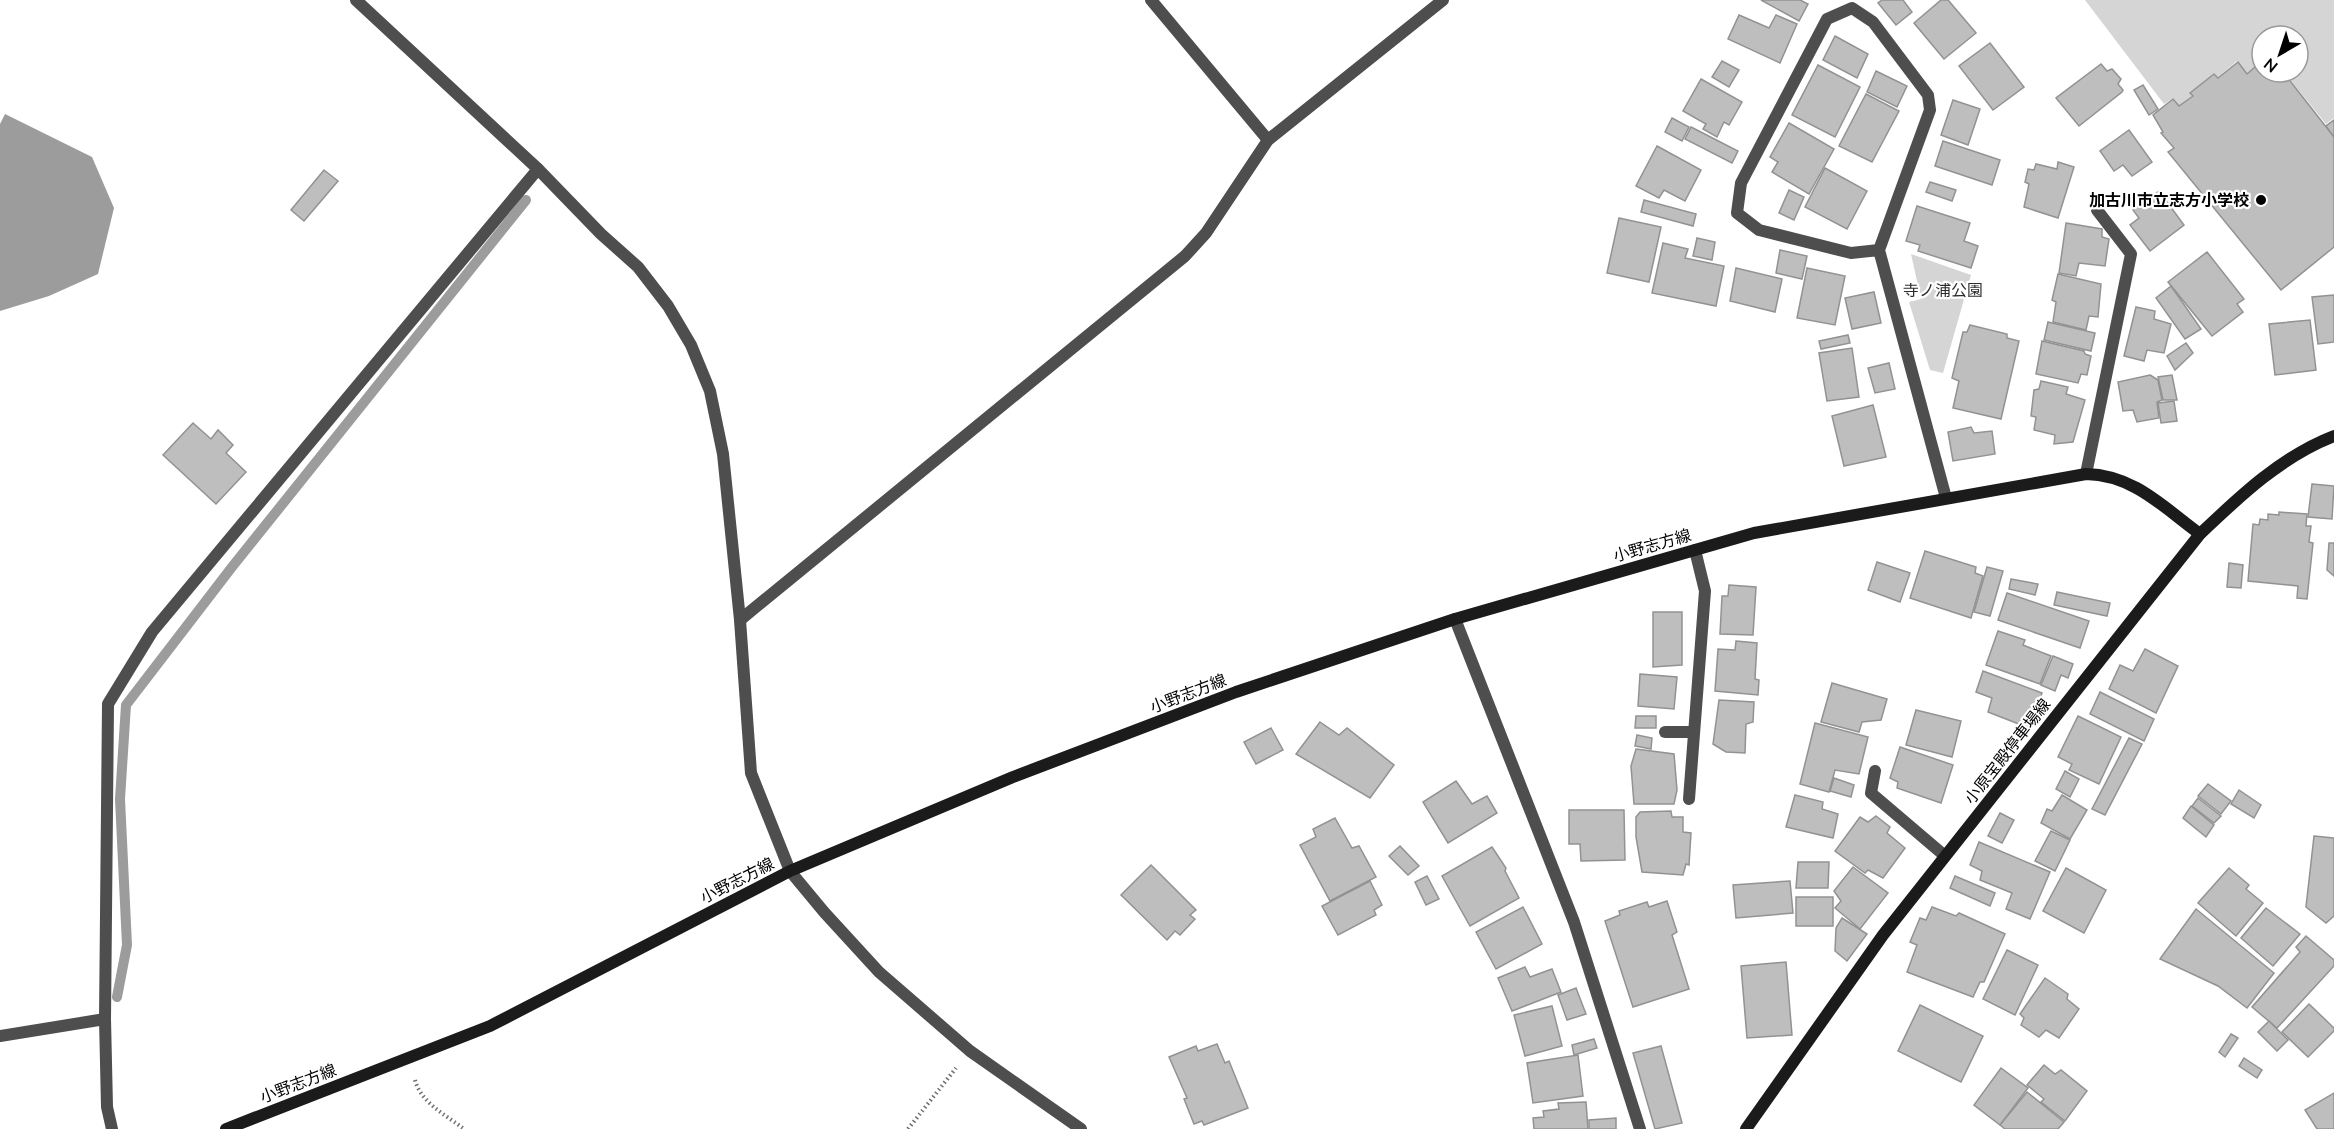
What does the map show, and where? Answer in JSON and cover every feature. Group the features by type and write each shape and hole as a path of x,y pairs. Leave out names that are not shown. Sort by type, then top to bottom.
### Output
{"main road":[{"name":"小原宝殿停車場線","path":"1746,1129 1883,935 2199,534 2246,491 2284,462 2319,441 2334,436"},
{"name":"小野志方線","path":"226,1129 490,1026 790,871 1013,777 1213,701 1455,619 1754,533 2086,474 2105,474 2136,486 2199,534"}],"street":[{"path":"356,0 538,169 601,234 638,267 668,306 691,345 710,391 723,454 740,620 751,773 790,871 879,972 970,1051 1081,1129"},
{"path":"1151,0 1268,140"},
{"path":"740,620 1185,256 1206,233 1268,140 1443,0"},
{"path":"1879,250 1851,253 1759,230 1737,213 1741,183 1827,19 1852,8 1874,22 1928,95 1930,110 1879,250 1946,498"},
{"path":"112,1129 108,1107 105,1019 108,704 153,632 538,169"},
{"path":"2086,474 2131,255 2097,210"},
{"path":"1689,799 1705,591 1695,550"},
{"path":"1455,619 1574,922 1640,1129"},
{"path":"1665,732 1694,732"},
{"path":"1875,771 1871,793 1945,856"},
{"path":"0,1036 105,1019"}],"path":[{"path":"908,1129 970,1051"},
{"path":"410,1057 417,1089 427,1101 464,1129"}],"green space":[{"path":"2085,0 2334,0 2334,118 2326,124 2294,84 2310,84 2310,24 2250,24 2250,71 2247,74 2237,61 2218,77 2214,73 2190,93 2192,96 2179,106 2173,98 2164,104"},
{"name":"寺ノ浦公園","path":"1911,254 1971,275 1943,373 1930,370 1909,302 1921,299"}],"shaded area":[{"path":"5,114 92,157 114,208 98,274 49,296 0,311 0,124"}],"building":[{"path":"1761,0 1800,0 1808,4 1799,21"},
{"path":"1882,0 1903,0 1912,12 1896,25 1878,3"},
{"path":"1941,0 1948,0 1976,33 1944,59 1914,23"},
{"path":"1739,15 1769,28 1776,15 1797,24 1780,63 1728,39"},
{"path":"1835,36 1868,54 1857,78 1823,60"},
{"path":"1990,43 2024,87 1993,110 1959,66"},
{"path":"1722,61 1739,70 1729,87 1712,77"},
{"path":"2238,62 2247,74 2250,71 2250,84 2292,84 2334,137 2334,247 2281,290 2168,152 2174,148 2161,133 2163,132 2153,115 2173,99 2179,106 2193,96 2190,93 2214,74 2218,78"},
{"path":"2101,64 2107,71 2112,69 2121,79 2118,84 2123,90 2079,126 2056,98"},
{"path":"1818,65 1860,87 1835,137 1792,115"},
{"path":"1876,71 1907,86 1897,107 1867,92"},
{"path":"1701,79 1742,102 1729,125 1724,122 1717,137 1703,129 1706,124 1683,111"},
{"path":"2143,85 2158,109 2149,115 2134,90"},
{"path":"1866,94 1899,111 1872,162 1839,146"},
{"path":"1953,100 1980,109 1968,145 1941,135"},
{"path":"1672,118 1689,127 1682,141 1665,132"},
{"path":"2334,120 2334,137 2326,126"},
{"path":"1789,123 1834,149 1809,194 1772,172 1778,162 1770,157"},
{"path":"1691,127 1738,151 1732,163 1685,139"},
{"path":"2129,130 2152,162 2132,176 2123,165 2114,171 2100,151"},
{"path":"1943,141 2000,160 1992,185 1935,166"},
{"path":"1657,146 1701,170 1685,201 1664,190 1659,198 1636,186"},
{"path":"2058,162 2074,167 2058,218 2024,207 2029,184 2025,182 2028,169 2034,170 2036,164 2057,169"},
{"path":"1825,168 1867,191 1847,229 1805,207"},
{"path":"324,170 338,181 304,221 291,210"},
{"path":"1930,182 1956,190 1952,201 1926,192"},
{"path":"1789,190 1804,197 1794,220 1779,213"},
{"path":"2159,191 2184,225 2150,251 2130,225 2139,218 2133,210"},
{"path":"1644,200 1696,214 1693,226 1641,212"},
{"path":"1917,206 1970,223 1964,241 1978,246 1971,268 1918,251 1920,245 1906,241"},
{"path":"1619,218 1661,227 1649,282 1607,273"},
{"path":"2066,223 2102,229 2102,237 2109,239 2105,266 2079,263 2076,276 2059,273"},
{"path":"1697,238 1715,242 1712,260 1693,256"},
{"path":"1663,243 1688,249 1685,258 1724,266 1716,306 1652,293"},
{"path":"1780,250 1807,256 1802,279 1776,273"},
{"path":"2207,252 2244,299 2237,304 2243,312 2212,336 2168,282"},
{"path":"1736,268 1782,279 1775,312 1730,301"},
{"path":"1807,268 1845,276 1835,325 1797,318"},
{"path":"2058,274 2101,284 2098,317 2089,316 2086,330 2053,322 2056,302 2052,300"},
{"path":"2171,286 2201,329 2185,339 2156,298"},
{"path":"1874,292 1881,323 1852,329 1845,298"},
{"path":"2334,295 2334,342 2318,344 2312,297"},
{"path":"2136,307 2155,311 2154,319 2171,324 2164,353 2147,350 2144,361 2124,356"},
{"path":"2310,320 2316,370 2275,375 2269,324"},
{"path":"2048,322 2095,333 2091,351 2044,340"},
{"path":"1970,325 2007,334 2007,338 2019,341 2001,419 1953,408 1959,381 1952,378 1963,332 1967,332"},
{"path":"1848,335 1850,343 1821,349 1819,341"},
{"path":"2042,341 2084,351 2085,354 2091,356 2087,375 2081,374 2078,383 2036,374"},
{"path":"2186,343 2193,353 2175,370 2167,356"},
{"path":"1852,348 1859,397 1827,401 1819,353"},
{"path":"1889,363 1895,389 1875,393 1868,368"},
{"path":"2150,375 2158,380 2162,400 2157,402 2159,418 2137,422 2133,410 2123,411 2118,382"},
{"path":"2172,375 2177,400 2163,400 2158,377"},
{"path":"2041,381 2068,387 2066,394 2085,400 2073,442 2054,444 2055,435 2034,430 2036,417 2031,416 2034,390 2039,389"},
{"path":"2174,401 2177,421 2161,423 2158,403"},
{"path":"1873,405 1886,457 1844,466 1832,416"},
{"path":"193,423 211,439 218,430 233,445 226,453 246,472 216,504 163,455"},
{"path":"1971,427 1974,433 1992,431 1995,454 1953,461 1948,432"},
{"path":"2312,484 2334,486 2332,519 2308,517"},
{"path":"2279,512 2307,514 2306,526 2311,526 2309,542 2313,543 2307,599 2297,598 2298,586 2248,581 2253,524 2259,525 2260,519 2268,520 2268,514 2279,515"},
{"path":"2329,543 2334,543 2334,576 2327,570"},
{"path":"1925,551 1976,567 1975,573 1983,576 1971,618 1910,598"},
{"path":"1877,562 1910,573 1900,602 1868,590"},
{"path":"2229,563 2243,565 2241,588 2227,587"},
{"path":"1987,567 2003,571 1990,616 1974,612"},
{"path":"2011,579 2038,584 2035,595 2009,589"},
{"path":"1729,585 1756,587 1753,635 1720,634 1722,596 1728,596"},
{"path":"2057,592 2110,603 2107,616 2054,605"},
{"path":"2007,593 2089,621 2080,648 1998,620"},
{"path":"1653,612 1682,612 1682,665 1653,667"},
{"path":"1998,631 2025,640 2023,645 2051,656 2040,684 1986,665"},
{"path":"1736,641 1757,643 1755,679 1759,680 1758,695 1715,691 1718,649 1735,650"},
{"path":"2145,649 2178,666 2156,713 2109,689 2120,665 2133,671"},
{"path":"2053,656 2073,664 2068,678 2061,675 2055,691 2041,685"},
{"path":"1983,671 2042,693 2029,728 1988,712 1992,698 1976,692"},
{"path":"1640,674 1677,677 1674,709 1638,706"},
{"path":"1832,683 1887,699 1881,720 1862,722 1859,732 1821,722"},
{"path":"2100,692 2154,719 2144,741 2090,714"},
{"path":"1719,700 1754,702 1753,722 1746,724 1745,753 1726,752 1713,744"},
{"path":"1916,710 1961,721 1952,757 1906,745"},
{"path":"1636,716 1656,716 1656,728 1635,728"},
{"path":"2078,716 2121,737 2099,784 2069,770 2072,764 2058,757"},
{"path":"1320,722 1339,735 1347,728 1394,765 1370,798 1296,754"},
{"path":"1815,723 1868,737 1859,774 1835,770 1829,792 1800,784"},
{"path":"1271,728 1283,750 1256,764 1244,742"},
{"path":"1637,735 1652,738 1651,749 1635,746"},
{"path":"2129,738 2142,744 2105,815 2092,809"},
{"path":"1900,747 1953,765 1941,803 1897,788 1898,782 1890,778"},
{"path":"1636,749 1674,754 1677,790 1674,804 1634,804 1631,766"},
{"path":"2065,771 2079,779 2070,797 2056,789"},
{"path":"1834,778 1854,785 1851,797 1830,791"},
{"path":"1456,781 1472,804 1487,796 1497,813 1448,843 1423,802"},
{"path":"2208,784 2231,801 2221,814 2198,796"},
{"path":"2239,790 2261,805 2254,818 2231,804"},
{"path":"1795,795 1823,802 1822,809 1838,814 1833,838 1786,827"},
{"path":"2062,795 2087,810 2070,839 2041,823 2047,809 2052,811"},
{"path":"2198,798 2221,816 2214,823 2192,806"},
{"path":"2191,806 2214,825 2206,837 2183,818"},
{"path":"1569,810 1624,810 1625,860 1581,861 1580,844 1569,844"},
{"path":"1671,811 1672,817 1683,817 1683,832 1691,833 1689,865 1686,864 1683,875 1642,872 1636,837 1636,817 1640,812"},
{"path":"2000,813 2014,820 2002,843 1988,836"},
{"path":"1876,816 1890,827 1887,833 1905,848 1883,878 1868,870 1865,873 1835,851 1860,817 1868,822"},
{"path":"1335,818 1352,848 1359,846 1376,877 1330,901 1300,845 1316,837 1313,829"},
{"path":"2051,831 2070,840 2055,871 2035,861"},
{"path":"2314,836 2334,838 2334,916 2326,923 2306,907"},
{"path":"1979,842 2050,872 2030,919 2006,909 2012,893 1980,880 1982,871 1970,865"},
{"path":"1400,846 1419,866 1408,875 1389,856"},
{"path":"1492,847 1506,868 1505,871 1519,898 1470,926 1442,876"},
{"path":"1798,862 1829,862 1828,888 1796,888"},
{"path":"1151,865 1196,910 1190,915 1195,919 1180,935 1175,931 1167,940 1121,895"},
{"path":"1853,867 1888,893 1860,929 1835,908 1841,901 1834,891"},
{"path":"2066,868 2106,890 2084,933 2043,911"},
{"path":"2229,868 2249,885 2246,889 2263,903 2236,936 2198,903"},
{"path":"1427,876 1439,899 1426,905 1415,882"},
{"path":"1955,876 1995,893 1990,906 1950,888"},
{"path":"1370,881 1382,905 1374,910 1376,915 1338,935 1322,906"},
{"path":"1790,881 1793,913 1736,918 1733,885"},
{"path":"1796,897 1833,897 1833,926 1796,926"},
{"path":"1667,901 1677,932 1672,935 1689,989 1633,1007 1605,921 1620,915 1619,911 1647,902 1649,907"},
{"path":"1523,907 1542,944 1496,969 1476,932"},
{"path":"1932,907 1956,916 1959,913 2005,934 1984,982 1980,982 1973,997 1907,972 1917,945 1910,942 1920,918 1926,920"},
{"path":"2266,908 2300,934 2273,966 2241,938"},
{"path":"2196,909 2274,973 2247,1008 2218,986 2160,959"},
{"path":"1842,918 1867,934 1847,961 1835,951 1836,928"},
{"path":"2306,936 2334,960 2334,966 2277,1028 2252,1007 2300,952 2296,947"},
{"path":"2007,950 2038,965 2015,1015 1983,999"},
{"path":"1786,962 1792,1035 1747,1038 1741,966"},
{"path":"1525,967 1530,977 1552,969 1561,992 1512,1011 1498,978"},
{"path":"2045,978 2068,994 2067,999 2079,1009 2059,1038 2046,1030 2039,1037 2021,1025 2024,1018 2020,1014"},
{"path":"1576,988 1586,1014 1567,1020 1558,995"},
{"path":"2309,1004 2334,1028 2334,1031 2308,1057 2282,1032"},
{"path":"1920,1005 1983,1036 1961,1082 1898,1051"},
{"path":"1552,1006 1562,1046 1525,1056 1514,1015"},
{"path":"2269,1021 2288,1040 2277,1051 2258,1032"},
{"path":"2231,1034 2238,1038 2225,1057 2219,1052"},
{"path":"1594,1039 1597,1048 1574,1055 1572,1045"},
{"path":"1217,1044 1225,1063 1229,1061 1248,1108 1204,1125 1202,1121 1194,1124 1184,1099 1187,1098 1169,1057 1196,1046 1198,1051"},
{"path":"1661,1046 1682,1123 1655,1129 1633,1053"},
{"path":"1578,1055 1583,1096 1533,1103 1527,1063"},
{"path":"2244,1058 2262,1070 2257,1078 2239,1066"},
{"path":"2044,1065 2055,1074 2061,1070 2087,1091 2065,1121 2041,1102 2044,1099 2027,1085"},
{"path":"2001,1068 2028,1088 2000,1125 1974,1105"},
{"path":"2027,1092 2064,1122 2058,1129 2005,1129 2000,1125"},
{"path":"2334,1093 2334,1129 2317,1129 2305,1110"},
{"path":"1586,1102 1588,1129 1534,1129 1533,1118 1544,1117 1543,1111 1559,1109 1558,1103"},
{"path":"1616,1118 1616,1129 1589,1129 1589,1120"}],"waterway":[{"path":"117,997 127,945 120,799 126,705 232,567 526,200"}],"place":[{"name":"加古川市立志方小学校","path":"2261,200"}]}
